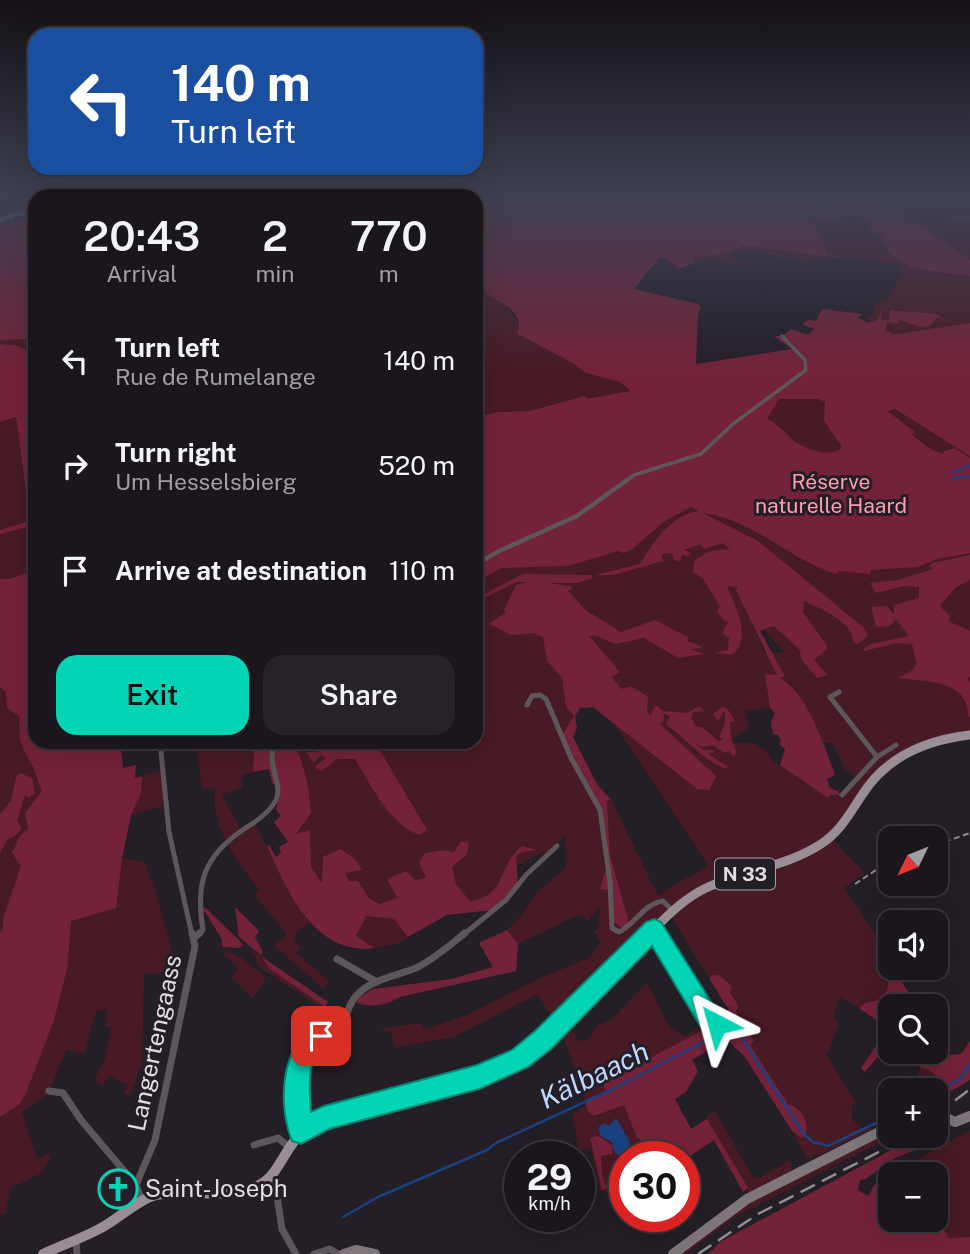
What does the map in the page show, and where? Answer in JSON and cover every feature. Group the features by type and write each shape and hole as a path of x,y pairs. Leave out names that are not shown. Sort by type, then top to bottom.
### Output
{"main road":[{"name":"N 33","path":"43,1254 76,1240 141,1200 163,1193 238,1191 262,1184 301,1132 324,1118 479,1077 520,1058 543,1040 673,910 699,891 798,856 821,845 841,826 877,776 894,761 945,737 970,735"},
{"path":"948,1120 959,1122 970,1116"},
{"path":"673,1254 747,1199 878,1133"},
{"path":"344,1254 356,1250 375,1254"}],"street":[{"path":"483,561 577,516 634,475 701,454 733,424 806,370 805,360 782,336"},
{"path":"839,692 830,697 877,757"},
{"path":"527,705 532,695 540,695 546,699 571,758 600,810 610,882 612,928 619,932 629,928 648,906 657,901 663,901 673,910"},
{"path":"842,795 877,757 896,745"},
{"name":"Langertengaass","path":"136,1185 155,1140 195,937 169,832 161,749"},
{"path":"195,937 204,930 200,912 202,878 207,864 225,842 263,815 276,800 273,749"},
{"path":"884,752 894,761"},
{"path":"301,1132 298,1097 301,1057 315,1039 342,1030 351,1003 358,993 377,982 415,968 442,952 506,900 526,874 557,845"},
{"path":"654,929 708,1018"},
{"path":"337,959 377,982"},
{"path":"49,1091 62,1093 81,1120 136,1185 141,1200"},
{"path":"254,1145 278,1138 288,1146"},
{"path":"273,1172 284,1233 295,1254"},
{"path":"76,1240 77,1254"},
{"path":"314,1254 330,1249 338,1254"}],"green space":[{"path":"0,257 28,257 28,749 121,749 123,768 136,765 135,777 161,771 163,806 131,815 122,858 145,862 153,881 177,971 144,974 142,1063 130,1096 123,1093 128,1085 109,1076 103,1085 94,1080 105,1059 112,1027 105,1027 107,1009 96,1011 85,1053 66,1050 50,1093 22,1112 37,1159 48,1154 50,1159 42,1173 10,1188 6,1213 0,1215 0,1117 19,1104 0,1111"},
{"path":"0,257 28,257 28,339 0,340"},
{"path":"483,257 702,257 693,258 695,263 678,269 668,259 659,258 634,289 698,304 701,307 698,314 696,364 792,349 774,336 782,336 791,329 808,335 814,329 802,324 808,320 817,321 823,309 863,314 858,318 868,323 878,319 881,310 882,320 889,320 890,310 935,314 947,320 937,318 930,326 920,327 900,320 898,324 887,322 885,331 891,332 891,335 970,323 970,456 895,409 887,411 915,432 911,434 931,449 943,454 944,451 955,448 970,458 970,553 937,559 918,567 871,570 870,574 840,571 836,574 819,568 738,523 703,513 758,541 863,627 868,635 858,644 854,643 848,628 842,622 804,601 803,612 827,646 814,660 828,675 817,678 801,659 800,650 774,626 760,631 785,676 780,678 799,696 814,721 835,775 827,779 830,788 838,791 840,795 830,795 828,798 780,765 785,749 779,744 781,741 778,735 773,734 771,722 775,713 770,708 765,674 777,675 736,590 738,587 727,586 738,612 741,640 732,655 715,653 728,650 729,638 724,635 723,630 729,622 723,620 717,611 720,606 703,579 693,572 695,560 708,552 730,550 723,543 704,549 701,544 684,550 691,553 689,556 682,555 680,561 674,560 672,553 662,554 663,561 613,575 595,575 640,564 672,523 689,513 699,511 691,507 666,520 632,549 623,553 618,551 568,566 502,568 483,578 483,415 530,411 585,396 587,399 630,391 620,382 586,373 571,362 517,334 519,326 515,313 483,289","holes":["779,399 818,399 825,402 824,421 842,447 838,451 818,452 805,447 767,419"]},
{"path":"735,257 753,261 754,265 695,261 692,258"},
{"path":"776,257 843,258 803,263"},
{"path":"844,257 898,257 906,266 970,276 970,323 890,336 885,331 887,322 947,319 890,310 889,320 882,320 882,311 878,319 865,319 872,314 875,303 886,299 896,283 899,266"},
{"path":"965,257 970,260 970,276 918,268 895,258"},
{"name":"Réserve naturelle Haard","path":"483,287 511,313 519,329 518,335 571,362 586,373 620,382 630,392 970,326 970,735 924,745 877,776 831,838 865,873 844,888 878,941 878,980 888,980 885,994 878,994 878,1000 865,1003 859,1008 840,997 833,1018 839,1023 827,1056 858,1106 852,1104 852,1119 862,1128 867,1125 871,1130 808,1160 792,1131 802,1138 788,1104 750,1045 754,1041 741,1024 736,1009 739,1007 714,975 709,978 667,910 554,1022 538,994 454,1037 394,1048 391,1032 383,1031 382,1028 422,1023 423,1029 429,1028 467,1015 540,978 587,959 601,943 594,930 598,929 600,907 587,921 578,915 518,944 507,930 521,916 536,893 566,868 565,835 551,852 538,854 517,866 515,856 533,850 522,846 514,853 490,893 470,901 456,884 452,867 467,854 443,850 425,853 426,878 418,881 388,879 397,898 380,904 369,898 358,881 349,881 345,873 361,870 356,860 323,884 311,867 310,830 296,835 269,749 483,749 483,417 511,411 483,416","holes":["746,609 784,652 772,653 785,676 764,651","765,675 789,683 818,728 823,743 832,742 845,769 857,779 837,796 829,796 773,761 767,751 753,743 734,743 733,738 749,728 745,711 770,708","593,707 613,722 707,864 706,868 658,896 611,799 607,801 610,855 628,919 608,890 600,810 564,732 580,708"]},
{"path":"0,344 18,346 28,351 28,506 16,417 0,422"},
{"path":"28,522 28,527 0,534 0,530"},
{"path":"970,555 970,580 956,587 940,606 950,616 948,621 970,631 968,718 967,705 954,689 933,682 898,678 913,670 916,663 912,644 897,643 864,651 863,649 871,644 909,636 896,619 890,626 876,627 871,607 887,606 894,615 894,605 919,598 919,587 904,586 876,593 870,583 898,580 933,569 929,566 932,563"},
{"path":"28,572 28,749 121,749 123,768 136,765 135,778 142,777 141,793 131,815 122,858 116,908 71,921 67,969 54,1020 20,1104 0,1117 0,931 3,932 3,919 21,866 12,853 20,836 28,829 25,813 42,791 21,742 20,717 7,708 6,692 0,687 0,579"},
{"path":"523,574 592,575 593,578 578,583 550,583 573,587 568,591 587,611 621,632 655,620 688,637 687,641 701,646 690,649 705,654 678,658 644,638 615,644 597,636 589,636 620,672 612,677 621,689 631,686 648,697 647,712 650,716 656,705 662,711 687,713 699,706 704,711 693,712 691,718 696,726 702,727 718,741 723,740 719,736 725,714 724,711 718,721 713,714 723,706 735,722 730,722 731,740 737,753 733,757 730,751 724,753 713,745 703,747 695,744 704,750 713,750 715,752 708,754 727,766 727,769 702,755 666,724 670,716 664,714 663,723 659,723 716,776 709,790 697,789 593,707 580,708 575,716 577,728 573,737 598,786 611,799 607,801 610,855 628,919 628,925 623,928 615,923 608,890 600,889 608,870 600,810 563,740 564,732 574,716 566,707 562,678 547,661 543,637 533,633 511,635 489,624 506,612 504,610 516,585 527,582 516,582 484,598 483,595"},
{"path":"196,749 254,749 253,772 242,776 242,787 222,795 241,830 255,822 284,884 309,923 295,934 297,937 294,941 301,948 296,953 329,981 324,989 274,946 287,934 254,895 259,891 221,831 215,804 215,789 202,788"},
{"path":"254,749 296,749 306,777 311,813 296,834 310,830 311,867 322,883 323,857 340,849 356,860 362,870 345,873 349,881 358,881 369,898 380,904 397,898 387,879 406,871 415,880 426,878 419,862 425,853 443,850 454,852 461,841 469,843 467,854 452,867 456,884 470,901 490,893 514,853 522,846 536,850 522,852 516,856 518,884 493,910 447,915 408,937 394,919 366,916 356,936 374,948 353,948 335,942 319,931 306,917 283,882 267,846 269,845 276,857 281,853 279,847 288,842 274,822 281,816 276,809 280,795 277,786 272,783 269,769 253,772"},
{"path":"320,749 379,749 427,830 419,835 398,822 382,803 355,759 337,759 322,771 315,767 326,758 321,755 314,762 306,752 318,752"},
{"path":"21,773 33,779 34,794 29,798 25,795 17,821 22,828 7,840 0,853 0,814 11,801 16,777"},
{"path":"201,907 207,909 243,945 240,948 222,947 222,940 206,913 200,912"},
{"path":"235,907 259,931 255,937 263,952 261,955 239,937"},
{"path":"366,916 394,919 408,937 399,943 374,948 356,936"},
{"path":"507,930 518,944 516,971 400,997 379,1005 357,1003 358,998 373,989 451,979 493,967 479,943"},
{"path":"248,946 262,956 270,969 325,1007 324,1011 257,965 256,956"},
{"path":"226,951 241,957 266,978 253,998 231,978 238,968 223,954"},
{"path":"262,957 328,1002 325,1007 270,969"},
{"path":"719,975 732,986 730,992 739,1007 736,1010 741,1024 754,1041 750,1045 788,1104 803,1116 806,1134 802,1138 792,1131 745,1057 718,1031 734,1019 709,978"},
{"path":"888,980 901,980 909,994 886,994"},
{"path":"647,983 670,1028 685,1036 702,1026 704,1030 605,1091 585,1100 561,1030 564,1030 569,1021 578,1041 587,1039 596,1026 612,1019"},
{"path":"878,1000 878,1021 859,1008 865,1003"},
{"path":"704,1030 715,1033 723,1047 720,1050 717,1045 692,1060 698,1071 686,1092 675,1099 691,1129 707,1119 748,1188 743,1192 714,1140 700,1149 700,1141 641,1141 636,1136 624,1105 594,1116 588,1112 585,1100 605,1091 603,1082"},
{"path":"970,1041 970,1080 948,1093 948,1078 939,1078 919,1064 948,1064 948,1055 961,1054"},
{"path":"878,1043 878,1056 865,1072 861,1068"},
{"path":"920,1067 938,1078 917,1078"},
{"path":"586,1105 588,1112 594,1116 624,1105 636,1136 641,1141 609,1141 609,1193 600,1190 595,1167 595,1141 577,1141 572,1114"},
{"path":"715,1111 752,1176 757,1179 790,1160 792,1168 789,1173 749,1193 707,1119 707,1115"},
{"path":"970,1130 970,1254 829,1254 878,1219 878,1232 948,1232 948,1162 913,1162 938,1148 948,1148 948,1142"},
{"path":"598,1136 609,1143 609,1155 601,1156 602,1176 607,1187 604,1190 595,1159 595,1141 591,1141 590,1138"},
{"path":"878,1138 878,1143 733,1218 686,1254 679,1254 729,1214"},
{"path":"895,1148 920,1148 889,1162 878,1162 878,1170 860,1180 858,1190 868,1196 875,1184 878,1189 878,1232 945,1232 949,1238 970,1237 970,1254 708,1254 720,1242"}],"water":[{"path":"616,1118 629,1141 610,1141 601,1136 598,1128 603,1124 610,1125"}],"waterway":[{"path":"953,472 970,465"},
{"path":"952,478 970,476"},
{"name":"Kälbaach","path":"343,1217 378,1197 487,1150 496,1143 615,1088 732,1027 736,1029 804,1134 813,1142 828,1146 878,1122"},
{"name":"Kälbaach","path":"948,1086 960,1079 970,1064"}],"railway":[{"path":"948,841 970,833"},
{"path":"855,884 878,869"},
{"path":"948,1106 970,1089"},
{"path":"698,1254 758,1214 887,1148"}],"place":[{"name":"Saint-Joseph","path":"118,1189"}],"route":[{"path":"321,1036 310,1044 301,1057 298,1097 301,1132 324,1118 479,1077 520,1058 543,1040 654,929 708,1018 714,1019 717,1024"}]}
